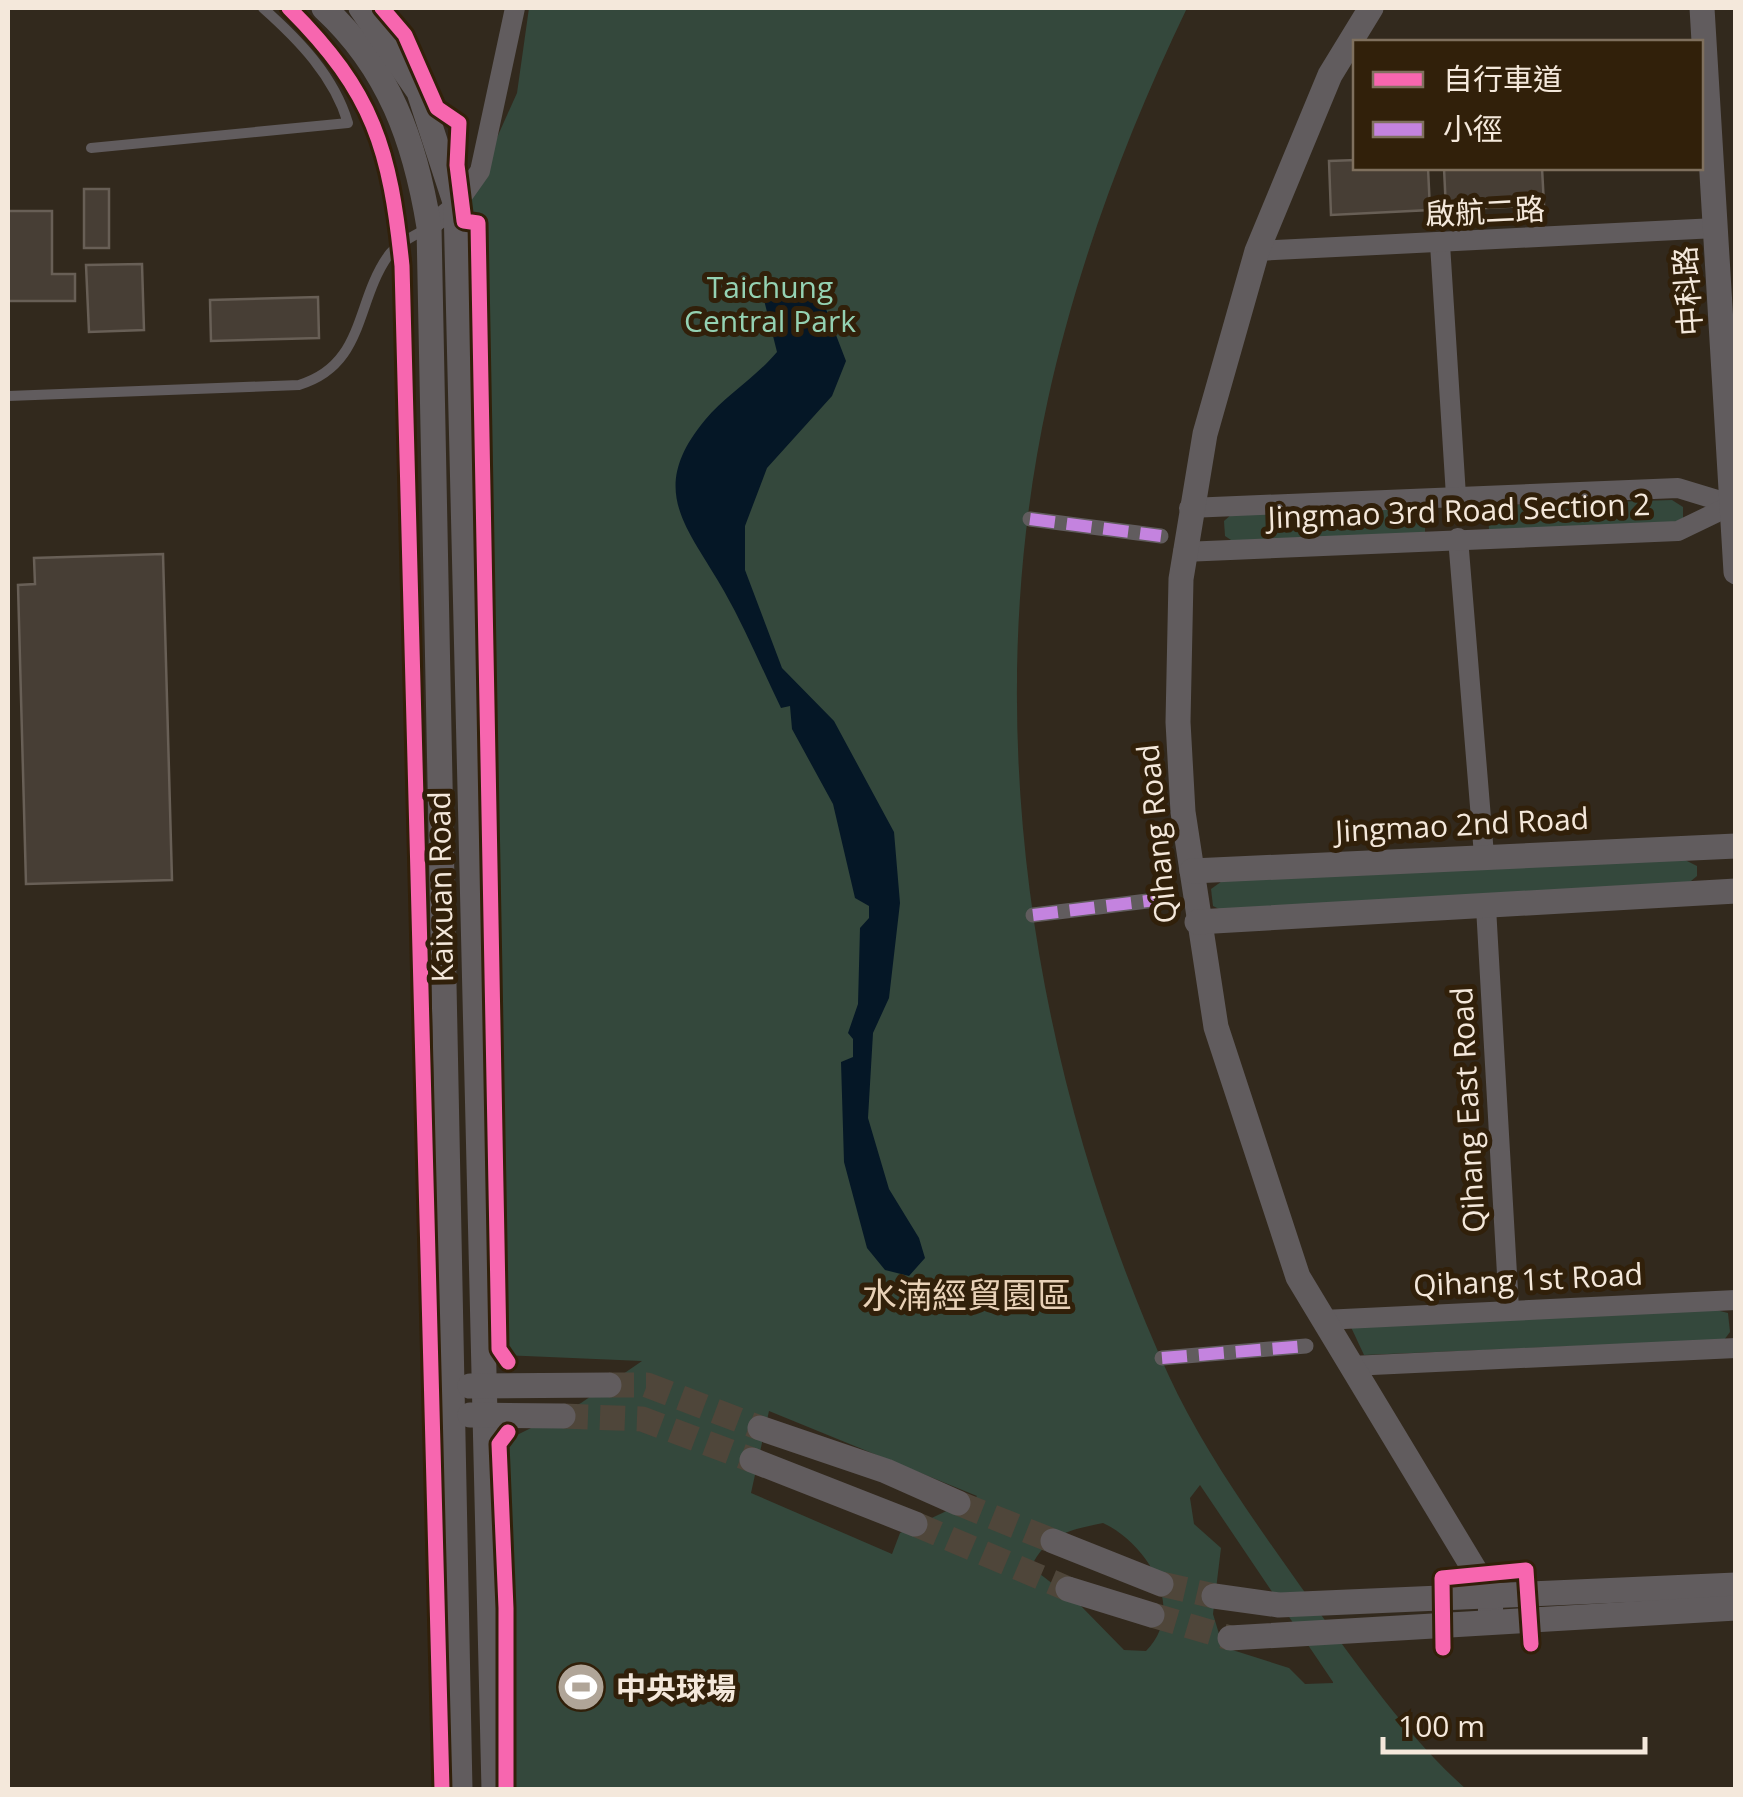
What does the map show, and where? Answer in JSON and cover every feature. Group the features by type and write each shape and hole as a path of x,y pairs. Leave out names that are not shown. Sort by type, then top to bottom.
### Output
{"street":[{"name":"Kaixuan Road","path":"324,8 372,60 394,96 422,180 429,227 460,1790"},
{"name":"Kaixuan Road","path":"361,8 419,92 456,205 494,1790"},
{"path":"429,227 456,205 476,180 484,160 515,8"},
{"name":"Qihang Road","path":"1371,8 1330,75 1256,251 1204,434 1183,552 1178,722 1197,922 1216,1027 1298,1277 1490,1609"},
{"name":"中科路","path":"1702,8 1736,572"},
{"name":"啟航二路","path":"1256,251 1716,228"},
{"path":"1440,244 1456,496"},
{"name":"Jingmao 3rd Road Section 2","path":"1189,508 1678,488 1734,505"},
{"name":"Jingmao 3rd Road Section 2","path":"1183,552 1678,531 1734,505"},
{"path":"1030,519 1162,536"},
{"path":"1458,538 1484,854"},
{"name":"Jingmao 2nd Road","path":"1192,871 1484,854 1736,846"},
{"path":"1197,922 1736,891"},
{"path":"1033,915 1164,898"},
{"name":"Qihang East Road","path":"1486,907 1509,1310"},
{"name":"Qihang 1st Road","path":"1323,1320 1736,1300"},
{"path":"1162,1358 1306,1346"},
{"path":"1350,1366 1736,1348"},
{"path":"450,1385 609,1385"},
{"path":"450,1414 564,1416"},
{"path":"760,1428 886,1471 958,1503"},
{"path":"752,1460 914,1524"},
{"path":"1053,1541 1161,1584"},
{"path":"1230,1638 1736,1586"},
{"path":"1068,1588 1152,1615"},
{"path":"1214,1596 1279,1606 1736,1608"}],"lane":[{"path":"91,148 348,123 339,92 290,32 262,8"},
{"path":"8,396 300,385 321,379 336,367 351,341 390,252 429,227"}],"green space":[{"name":"Taichung Central Park","path":"529,8 1187,8 1106,199 1074,298 1048,399 1027,522 1018,646 1019,771 1030,896 1052,1019 1082,1141 1121,1259 1168,1374 1213,1457 1301,1587 1399,1719 1466,1789 513,1789 505,1441 581,1403 642,1361 504,1355 480,368 469,200 517,93","holes":["769,1411 977,1496 900,1533 892,1554 751,1493","1200,1485 1333,1683 1305,1684 1289,1668 1223,1647 1213,1614 1221,1548 1194,1524 1190,1498","1103,1523 1147,1561 1157,1579 1163,1616 1158,1634 1146,1651 1124,1650 1080,1605 1031,1567 1044,1547 1069,1531"]},
{"path":"1672,500 1683,507 1683,518 1677,523 1489,530 1488,506"},
{"path":"1425,507 1425,534 1234,542 1225,536 1224,521 1232,514"},
{"path":"1683,859 1697,866 1697,876 1685,886 1227,913 1213,906 1211,889 1225,879"},
{"path":"1716,1310 1728,1313 1730,1332 1724,1340 1364,1355 1350,1325"}],"water":[{"path":"805,286 821,296 846,361 832,396 767,468 745,526 745,570 782,668 834,721 894,832 900,903 889,998 873,1033 868,1118 889,1189 919,1238 925,1258 909,1276 885,1270 867,1248 844,1162 841,1062 853,1057 853,1039 848,1033 858,1004 860,928 869,918 869,906 855,898 833,804 792,729 790,706 781,708 732,605 687,527 676,488 678,468 687,445 705,420 777,352 764,300"}],"building":[{"path":"1353,160 1353,170 1428,170 1430,210 1331,215 1329,161"},
{"path":"1444,170 1542,170 1544,205 1446,210"},
{"path":"84,189 109,189 109,248 84,248"},
{"path":"8,211 52,211 52,274 75,274 75,301 8,301"},
{"path":"142,264 144,330 89,332 86,265"},
{"path":"318,297 319,338 211,341 210,300"},
{"path":"163,554 172,880 26,884 18,585 35,584 34,558"}],"tunnel":[{"path":"609,1385 647,1385 760,1428"},
{"path":"563,1416 642,1419 752,1460"},
{"path":"958,1503 1053,1541"},
{"path":"915,1524 1068,1589"},
{"path":"1161,1584 1214,1596"},
{"path":"1152,1615 1230,1638"}],"marked path":[{"path":"1030,519 1161,536"},
{"path":"1033,915 1164,899"},
{"path":"1162,1358 1306,1346"}],"cycle path":[{"path":"289,8 341,68 373,125 391,188 402,266 442,1790"},
{"path":"382,8 405,35 437,108 459,123 457,165 464,221 478,223 499,1349 508,1362"},
{"path":"506,1790 506,1608 499,1444 508,1432"},
{"path":"1443,1648 1442,1578 1526,1570 1531,1644"}],"place":[{"name":"中央球場","path":"581,1687"}],"district":[{"name":"水湳經貿園區","path":"967,1294"}]}
